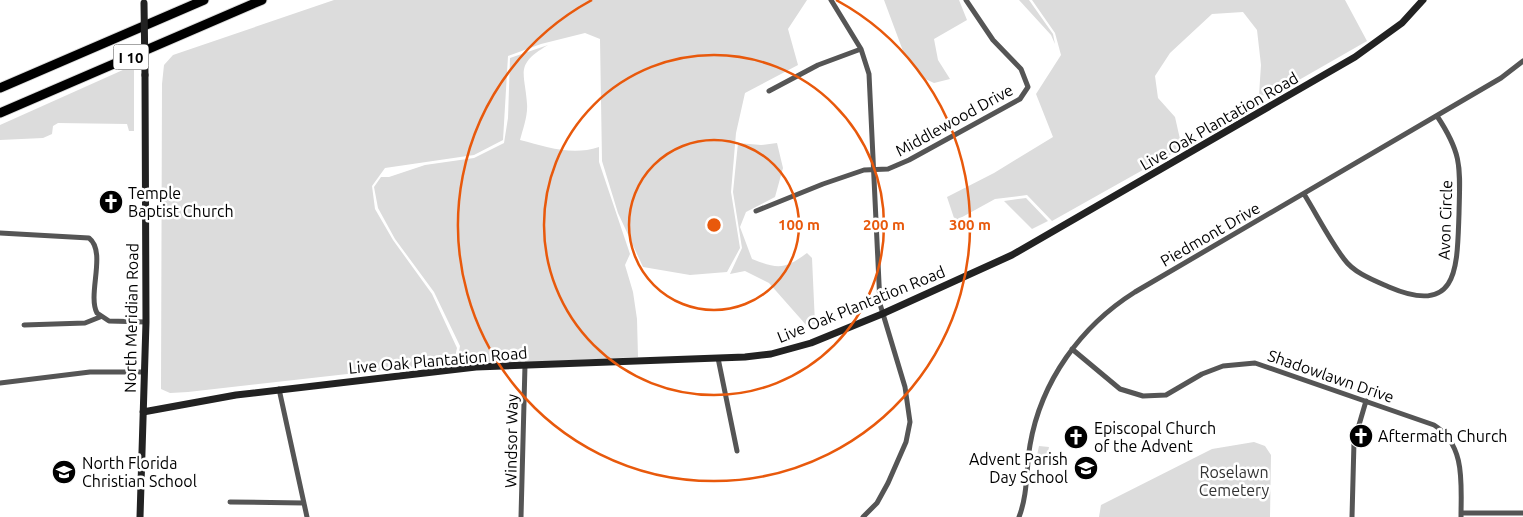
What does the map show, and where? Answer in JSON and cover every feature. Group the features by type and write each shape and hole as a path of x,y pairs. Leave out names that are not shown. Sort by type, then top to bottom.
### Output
{"highway":[{"name":"I 10","path":"0,88 204,0"},
{"name":"I 10","path":"0,113 262,0"}],"street":[{"path":"831,0 861,49 867,64 871,90 878,279 882,314 905,387 910,422 906,442 888,483 877,503 863,517"},
{"name":"Middlewood Drive","path":"756,211 823,184 874,170 888,169 930,150 1016,102 1026,91 1027,83 1021,69 993,40 966,0"},
{"name":"Live Oak Plantation Road","path":"143,412 279,389 381,380 476,367 718,358 782,352 882,314 1012,255 1182,158 1370,47 1402,23 1423,0"},
{"name":"North Meridian Road","path":"140,517 146,322 144,2"},
{"path":"770,91 818,65 861,49"},
{"name":"Piedmont Drive","path":"1019,517 1025,498 1030,445 1038,413 1052,381 1072,349 1096,321 1119,302 1501,78 1523,61"},
{"name":"Avon Circle","path":"1304,194 1344,260 1358,272 1406,294 1424,297 1437,293 1451,281 1456,264 1459,179 1454,145 1437,116"},
{"path":"0,233 85,236 92,240 96,249 94,309 100,317 109,321 146,322"},
{"path":"24,325 85,323 100,317"},
{"name":"Shadowlawn Drive","path":"1072,349 1120,389 1143,396 1166,395 1213,370 1246,363 1267,366 1434,425 1448,437 1458,456 1461,515"},
{"path":"718,358 737,451"},
{"name":"Windsor Way","path":"521,517 526,364"},
{"path":"0,383 90,372 144,372"},
{"path":"279,389 307,517"},
{"path":"1352,517 1354,442 1366,401"},
{"path":"230,502 304,503"},
{"path":"1461,515 1523,513"}],"green space":[{"path":"334,0 807,0 788,29 798,65 745,93 736,133 731,192 740,248 727,272 690,275 643,267 618,213 602,161 600,39 585,33 541,44 508,56 503,140 474,155 385,168 372,186 375,209 393,240 432,294 457,348 454,362 188,392 170,393 161,389 162,84 164,65 173,55"},
{"path":"884,0 959,0 967,20 934,39 938,60 950,79 934,83 921,77 903,51"},
{"path":"1019,0 1029,0 1053,34 1055,44 1051,35"},
{"path":"1032,0 1345,0 1367,41 1271,96 1259,95 1261,65 1257,30 1243,12 1212,14 1170,53 1155,76 1158,98 1175,117 1182,148 1052,221 1027,195 995,199 955,221 947,197 994,173 1053,137 1036,94 1061,55 1055,33"},
{"path":"548,45 530,58 524,70 527,108 520,140 569,151 589,150 599,147 599,162 630,254 625,265 633,292 637,319 638,357 447,366 457,363 460,346 434,292 395,239 378,208 374,187 381,177 389,177 425,165 474,158 504,143 508,118 510,58"},
{"path":"134,65 134,131 129,131 127,124 58,123 53,126 52,134 43,138 0,140 0,125"},
{"path":"738,143 761,145 777,143 783,168 775,197 746,212 740,227 752,259 768,265 781,266 792,263 807,253 812,258 815,324 807,326 769,283 745,271 730,274 742,248 733,192"},
{"path":"1026,198 1048,221 1032,229 1004,201"},
{"name":"Roselawn Cemetery","path":"1254,442 1265,446 1271,455 1270,517 1099,517 1101,505 1212,449"},
{"path":"1039,446 1049,447 1046,462 1036,460"}],"place":[{"name":"Temple Baptist Church","path":"111,202"},
{"name":"Aftermath Church","path":"1361,436"},
{"name":"Episcopal Church of the Advent","path":"1076,437"},
{"name":"Advent Parish Day School","path":"1086,468"},
{"name":"North Florida Christian School","path":"64,472"}]}
